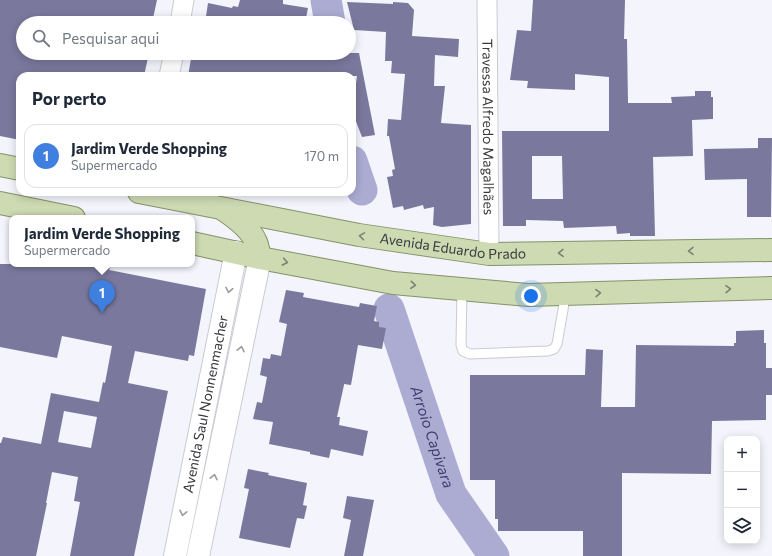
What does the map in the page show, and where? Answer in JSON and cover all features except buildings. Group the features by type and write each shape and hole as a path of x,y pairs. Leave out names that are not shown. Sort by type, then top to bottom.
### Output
{"main road":[{"path":"0,165 16,168"},
{"name":"Avenida Eduardo Prado","path":"164,196 359,236 489,254 772,250"},
{"path":"0,203 59,215"},
{"path":"219,207 239,220 248,230 256,242 260,258"},
{"path":"195,243 260,258 393,283 528,295 772,288"}],"street":[{"path":"181,16 184,0"},
{"name":"Travessa Alfredo Magalhães","path":"487,0 489,254"},
{"path":"171,72 173,60"},
{"name":"Avenida Saul Nonnenmacher","path":"174,556 236,252"},
{"name":"Avenida Saul Nonnenmacher","path":"198,556 260,258"},
{"path":"208,395 230,400"},
{"path":"199,438 221,443"}],"lane":[{"path":"462,289 461,345 464,351 470,354 548,351 554,349 557,344 563,310 564,294"}],"waterway":[{"name":"Arroio Capivara","path":"326,0 329,16"},
{"name":"Arroio Capivara","path":"356,173 362,190"},
{"name":"Arroio Capivara","path":"389,309 451,494 494,556"}],"place":[{"name":"Jardim Verde Shopping","path":"102,313"}]}
